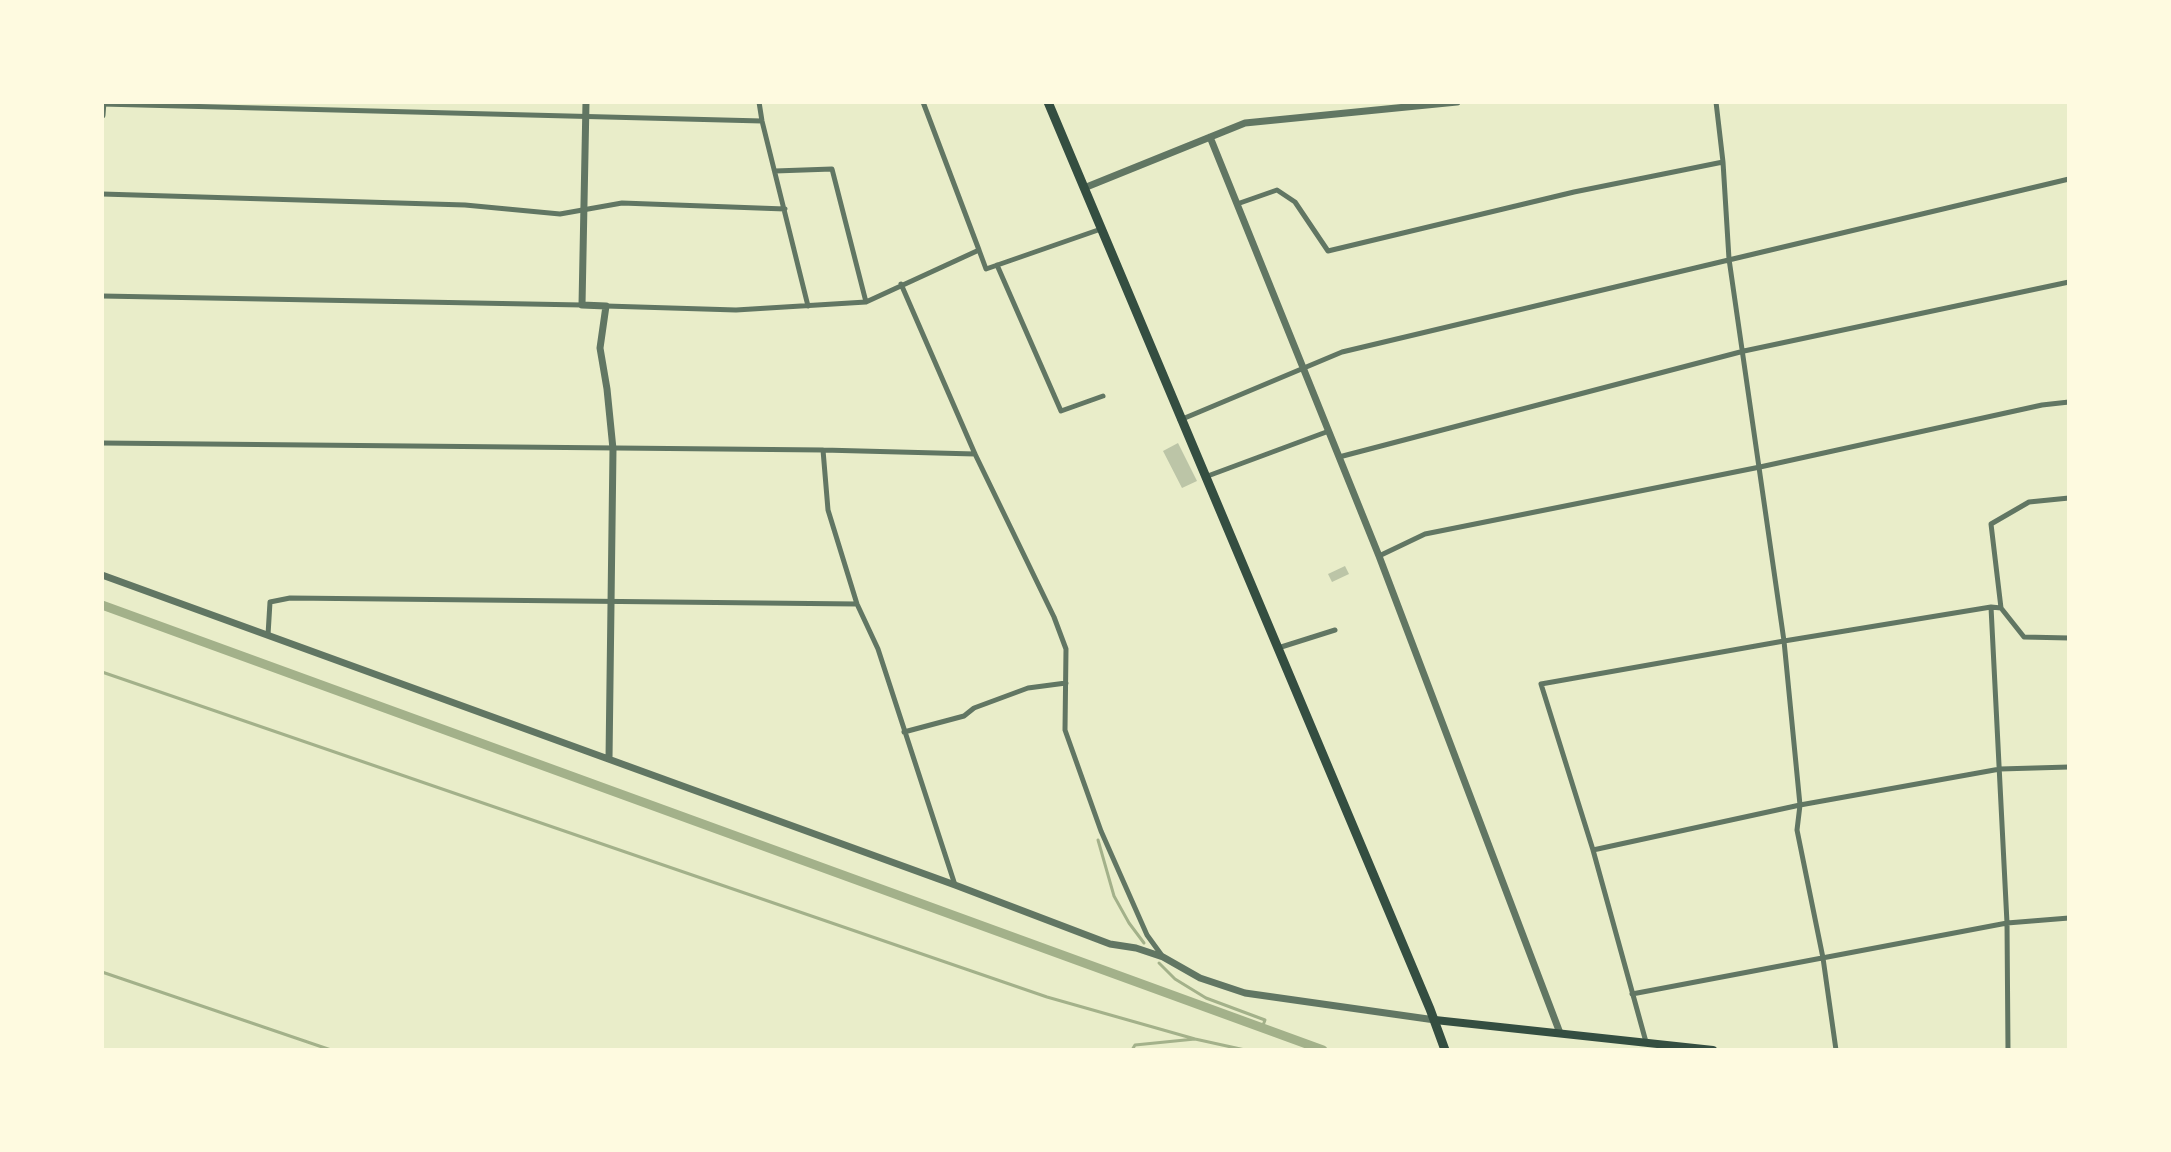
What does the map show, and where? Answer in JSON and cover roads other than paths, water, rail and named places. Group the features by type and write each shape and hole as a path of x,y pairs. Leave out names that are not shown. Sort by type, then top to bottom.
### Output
{"highway":[{"path":"1048,102 1180,420 1431,1009 1445,1050"}],"main road":[{"path":"1435,1020 1713,1050"}],"street":[{"path":"582,305 586,102"},
{"path":"759,102 808,306"},
{"path":"923,102 986,269 1101,229"},
{"path":"1084,188 1245,123 1457,102"},
{"path":"1716,102 1723,162 1729,259 1784,641 1800,805 1797,830 1823,958 1836,1050"},
{"path":"102,115 103,103 762,121"},
{"path":"1210,137 1379,556 1560,1033"},
{"path":"1237,204 1277,190 1295,202 1328,251 1574,192 1723,162"},
{"path":"775,171 832,169 866,302"},
{"path":"1180,420 1342,352 2069,179"},
{"path":"102,194 465,205 560,214 622,203 785,209"},
{"path":"102,296 736,310 866,302 979,250"},
{"path":"997,265 1061,411 1103,396"},
{"path":"1339,458 1744,351 2069,282"},
{"path":"901,284 975,454 1054,617 1066,649 1065,730 1101,831 1147,935 1163,957"},
{"path":"606,306 600,348 614,449 609,759"},
{"path":"1379,556 1425,534 1760,467 2042,405 2069,402"},
{"path":"1205,477 1329,431"},
{"path":"102,443 823,450 975,454"},
{"path":"823,450 828,510 857,604 878,650 956,885"},
{"path":"2069,498 2029,502 1991,524 2001,608 2024,637 2069,638"},
{"path":"102,575 956,885 1110,944 1136,948 1163,957 1200,978 1245,993 1435,1020"},
{"path":"268,635 270,602 290,598 857,604"},
{"path":"1991,607 2007,923 2008,1050"},
{"path":"1646,1042 1593,850 1541,684 1784,641 1991,607 2001,608"},
{"path":"1278,648 1335,630"},
{"path":"904,732 964,716 974,708 1028,688 1065,683"},
{"path":"1593,850 1800,805 2000,769 2069,767"},
{"path":"1632,994 2007,923 2069,918"}],"waterway":[{"path":"102,605 1323,1050"},
{"path":"102,672 1047,997 1195,1039"},
{"path":"1098,840 1114,896 1129,923 1144,943"},
{"path":"1159,963 1175,979 1206,998 1265,1020 1262,1028"},
{"path":"102,972 331,1050"},
{"path":"1132,1050 1135,1045 1195,1039 1245,1050"}]}
